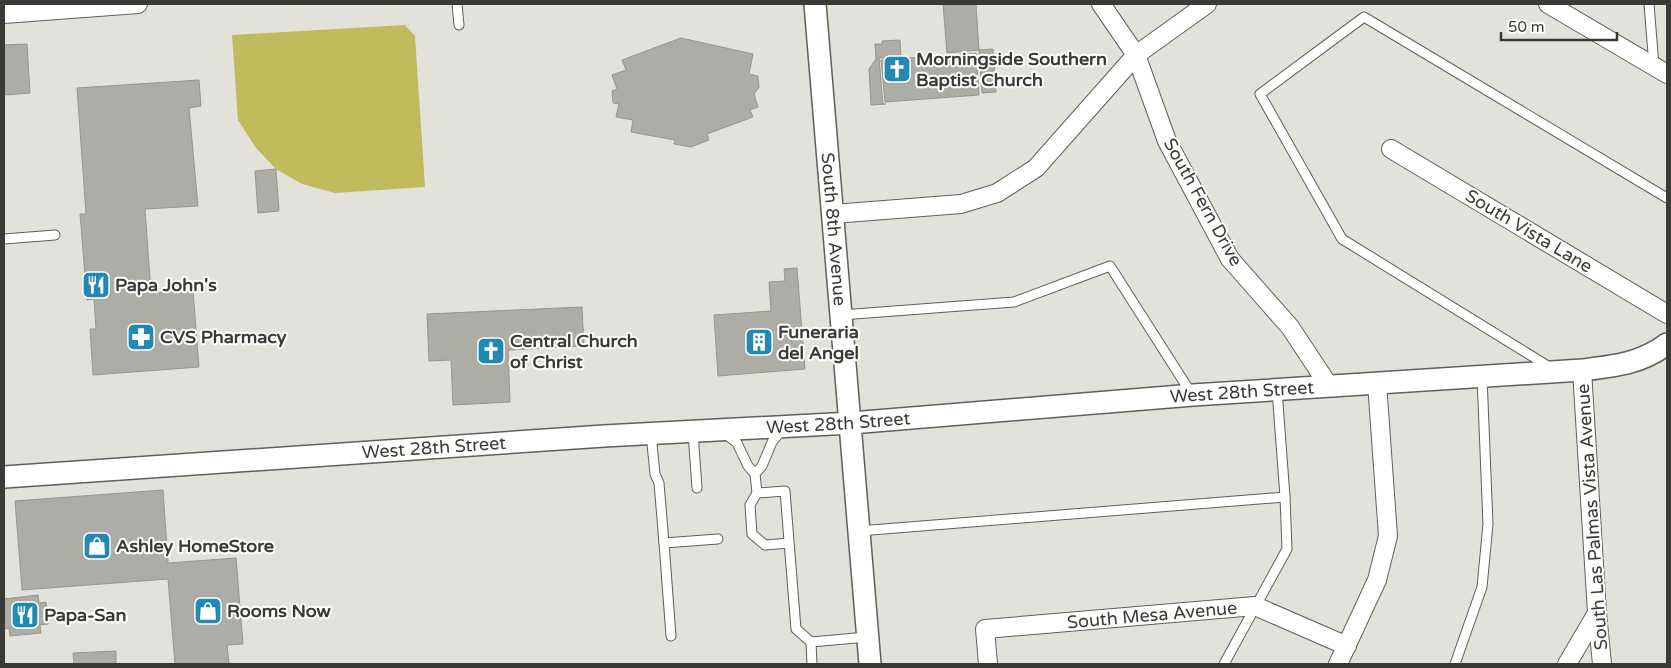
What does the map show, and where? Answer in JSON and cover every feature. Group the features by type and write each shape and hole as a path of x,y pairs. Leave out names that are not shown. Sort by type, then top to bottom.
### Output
{"street":[{"path":"4,14 138,4"},
{"name":"South 8th Avenue","path":"815,4 870,664"},
{"name":"South Fern Drive","path":"1101,4 1136,54 1167,141 1230,259 1290,327 1329,386"},
{"path":"833,214 961,204 997,193 1036,168 1136,54 1207,4"},
{"path":"1549,4 1661,70"},
{"name":"South Vista Lane","path":"1391,149 1667,314"},
{"name":"West 28th Street","path":"4,477 230,460 851,423 1329,386 1557,372 1637,361 1650,356 1667,344"},
{"name":"South Las Palmas Vista Avenue","path":"1582,370 1597,613 1602,664"},
{"path":"1338,664 1377,580 1388,536 1378,383"},
{"name":"South Mesa Avenue","path":"988,664 986,629 1255,606 1347,646"},
{"path":"1567,664 1597,613"}],"lane":[{"path":"457,4 459,25"},
{"path":"1649,4 1661,70"},
{"path":"1557,372 1342,239 1260,94 1364,16 1667,198"},
{"path":"4,239 55,235"},
{"path":"842,315 1014,302 1110,266 1193,396"},
{"path":"1455,664 1482,587 1488,524 1482,376"},
{"path":"1224,664 1287,548 1277,390"},
{"path":"755,474 762,466 772,442 785,427"},
{"path":"722,431 737,444 748,466 755,474 757,493 750,505 752,534 765,544 789,543"},
{"path":"693,432 697,488"},
{"path":"651,434 655,474 659,483 671,636"},
{"path":"757,493 785,491 796,629 810,642 812,664 806,664"},
{"path":"859,531 1285,496"},
{"path":"664,542 718,539"},
{"path":"810,642 868,637"}],"shaded area":[{"path":"405,25 415,36 425,187 335,193 302,184 276,169 256,148 238,120 232,35"}],"building":[{"path":"943,4 976,4 979,50 947,53"},
{"path":"681,38 753,54 749,74 758,76 759,87 754,94 758,107 750,110 753,117 707,134 709,140 691,147 674,144 675,140 631,132 633,120 616,117 619,104 613,103 612,91 617,89 612,75 626,70 622,60"},
{"path":"900,40 901,57 879,58 883,104 886,104 871,105 869,69 876,59 875,44 882,44 882,41"},
{"path":"27,44 30,93 4,95 4,45"},
{"path":"993,49 996,92 982,93 979,50"},
{"path":"976,53 979,95 885,102 881,60"},
{"path":"199,80 201,106 189,108 198,206 145,209 151,293 193,291 199,367 93,375 90,329 96,329 94,299 87,300 80,214 86,214 77,88"},
{"path":"276,169 279,211 258,213 255,171"},
{"name":"Funeraria del Angel","path":"797,268 805,369 718,376 714,315 771,311 769,282 785,281 784,269"},
{"path":"582,307 584,346 508,350 510,402 453,405 451,360 429,361 427,314"},
{"path":"163,490 168,563 236,558 243,644 227,645 229,664 175,664 168,579 22,590 15,501"},
{"name":"Papa-San","path":"38,595 39,603 46,602 48,624 40,625 41,633 10,636 9,628 4,629 4,599"},
{"path":"116,651 116,664 74,664 73,653"}],"place":[{"name":"Morningside Southern Baptist Church","path":"897,69"},
{"name":"Papa John's","path":"96,285"},
{"name":"CVS Pharmacy","path":"141,337"},
{"name":"Funeraria del Angel","path":"759,342"},
{"name":"Central Church of Christ","path":"491,351"},
{"name":"Ashley HomeStore","path":"97,546"},
{"name":"Rooms Now","path":"208,611"},
{"name":"Papa-San","path":"25,615"}]}
